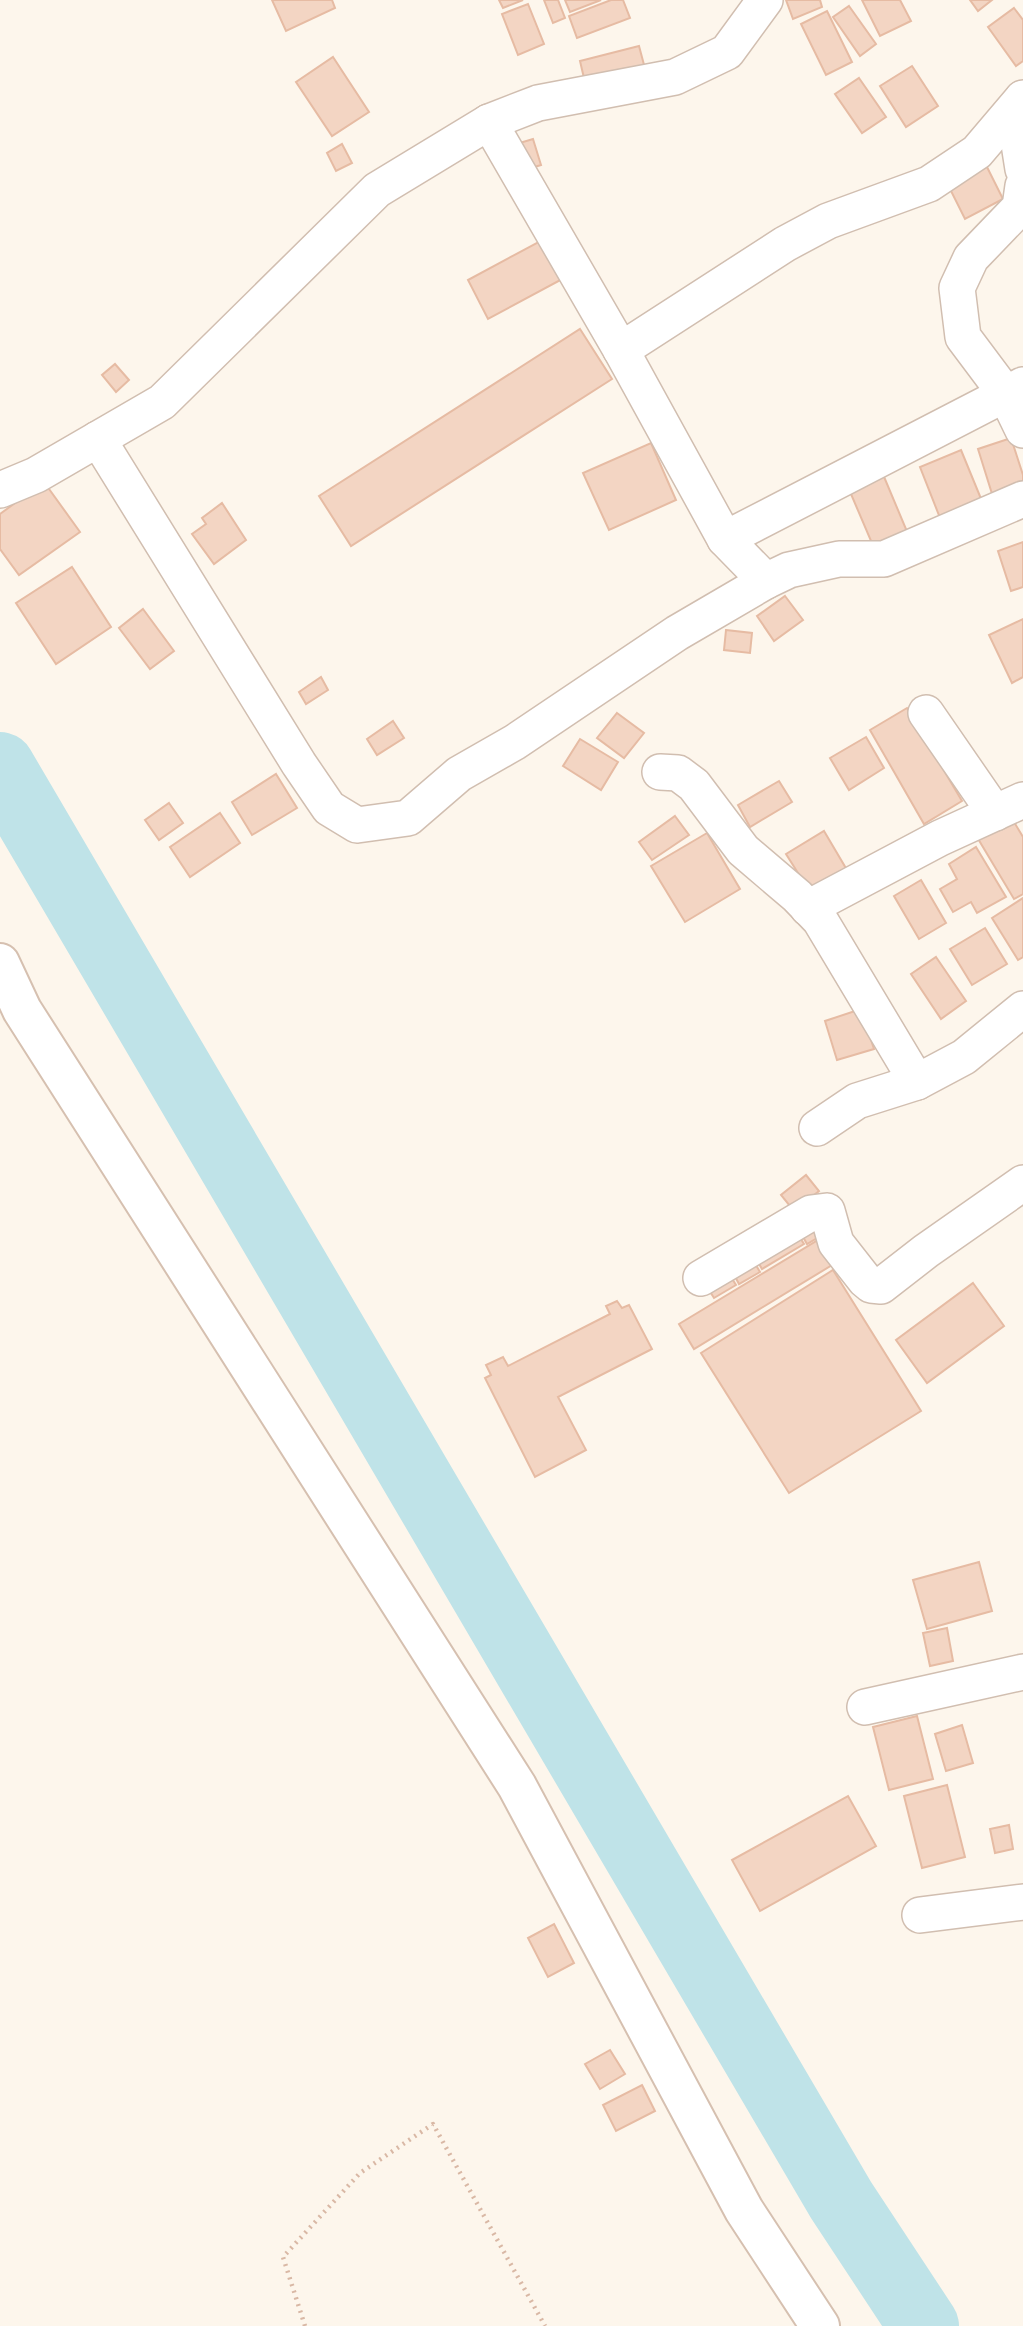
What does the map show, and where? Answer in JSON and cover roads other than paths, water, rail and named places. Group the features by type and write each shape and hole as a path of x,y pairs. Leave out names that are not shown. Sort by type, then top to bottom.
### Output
{"street":[{"path":"0,490 36,475 162,402 377,190 489,122 538,103 675,77 727,52 765,0"},
{"path":"621,350 796,238 828,221 929,184 977,152 1023,99"},
{"path":"1023,99 1017,131 1023,169"},
{"path":"489,122 621,350 724,539 766,581"},
{"path":"1023,186 1020,206 971,258 957,288 963,337 1014,389 1023,430"},
{"path":"724,539 1014,389"},
{"path":"98,439 328,808 357,825 408,818 458,774 515,742 677,633 766,581 789,570 839,559 884,559 1023,499"},
{"path":"808,908 940,838 1009,806 926,713"},
{"path":"660,772 678,773 694,785 743,850 820,920 918,1082"},
{"path":"0,964 22,1010 517,1786 744,2210 820,2326"},
{"path":"817,1128 857,1101 918,1082 964,1057 1023,1009"},
{"path":"701,1278 811,1213 827,1211 836,1243 865,1280 871,1285 881,1286 1023,1182"},
{"path":"865,1707 1023,1672"},
{"path":"920,1915 1023,1902"}],"waterway":[{"path":"0,767 841,2200 924,2326"}]}
